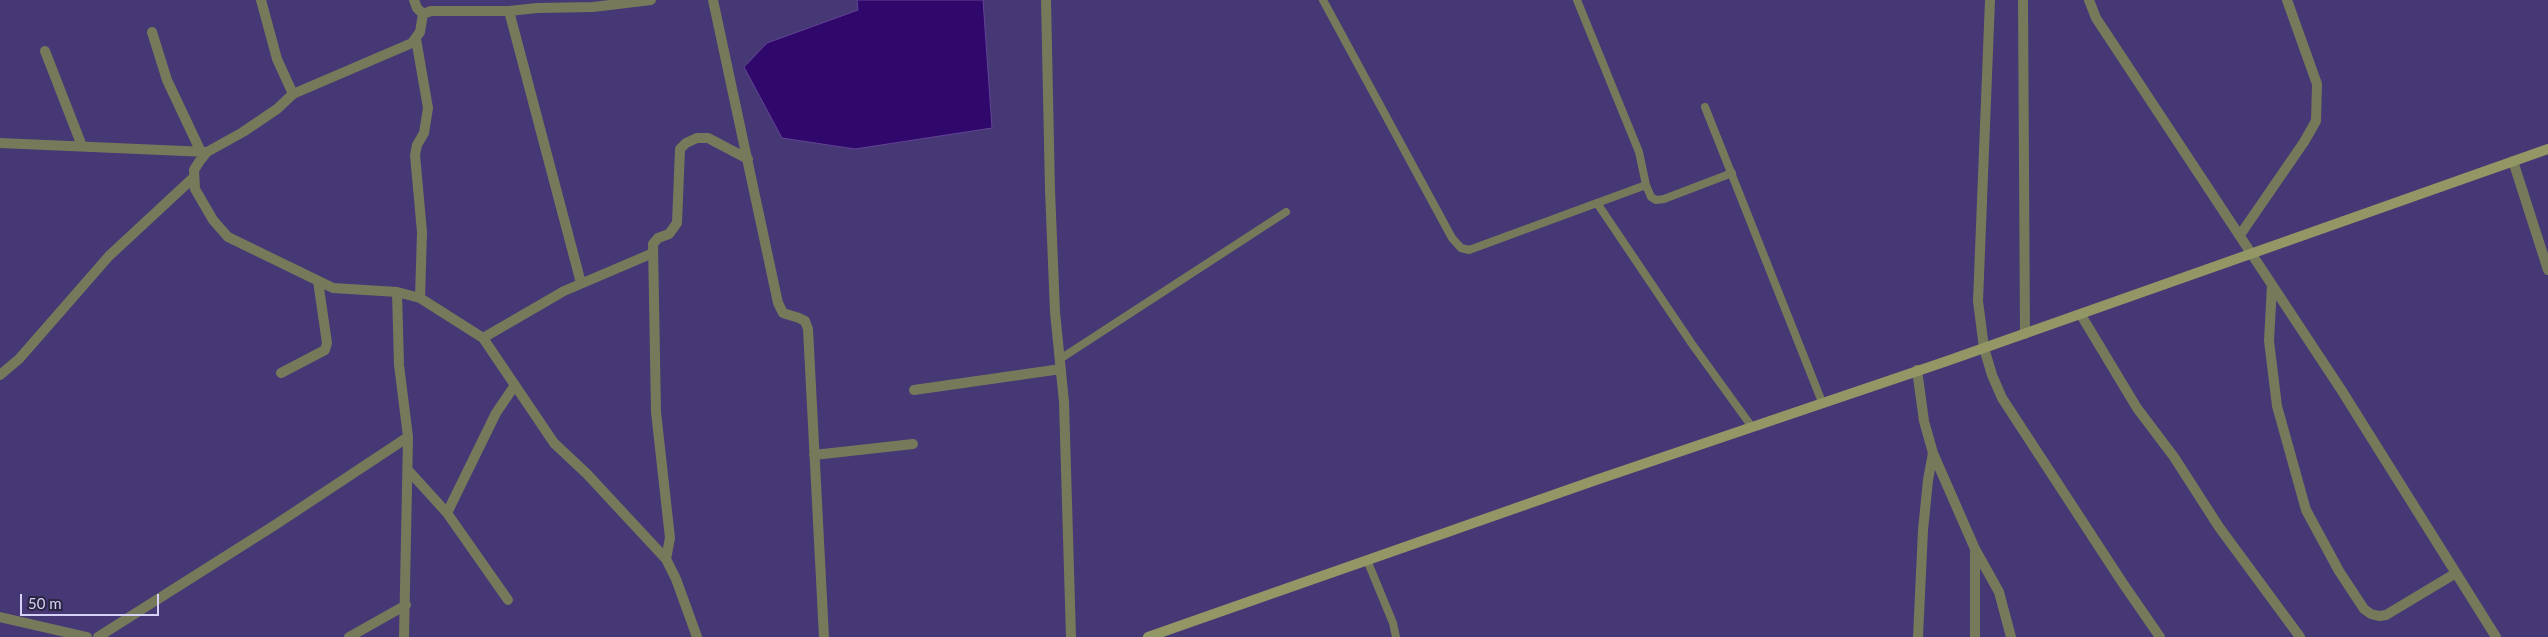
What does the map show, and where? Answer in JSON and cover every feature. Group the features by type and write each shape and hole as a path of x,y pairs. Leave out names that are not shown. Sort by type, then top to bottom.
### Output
{"street":[{"path":"260,0 277,59 293,94"},
{"path":"414,0 417,8 423,14"},
{"path":"423,14 431,11 509,11 651,0"},
{"path":"713,0 778,302 783,314 805,321 808,329 824,637"},
{"path":"1046,0 1050,190 1064,402 1071,637"},
{"path":"1990,0 1978,300 1984,348 1992,375 2002,398 2160,637"},
{"path":"2024,0 2025,334"},
{"path":"2089,0 2096,18 2342,391 2496,637"},
{"path":"2240,235 2304,142 2316,121 2317,84 2287,0"},
{"path":"509,11 581,283"},
{"path":"420,298 422,239 415,154 417,145 424,133 428,108 416,39 423,14"},
{"path":"152,32 167,80 204,152"},
{"path":"0,143 204,152 243,132 277,109 293,94 404,47 416,39"},
{"path":"45,51 82,146"},
{"path":"666,559 670,538 656,412 653,253 655,240 669,234 677,223 680,149 686,143 696,138 708,138 748,159"},
{"path":"1148,637 1752,426 2080,315 2548,149"},
{"path":"204,152 194,170 195,189 213,220 228,237 333,288 396,292 420,298 483,338 554,443 587,474 666,559 676,579 697,637"},
{"path":"2513,161 2548,270"},
{"path":"0,375 19,359 108,256 193,178"},
{"path":"483,338 581,283 653,253"},
{"path":"281,373 325,350 327,343 318,282"},
{"path":"2272,285 2269,341 2279,414 2306,510 2339,572 2364,609 2371,614 2379,616 2386,615 2456,573"},
{"path":"396,292 399,366 408,438 404,637"},
{"path":"2080,315 2132,401 2174,457 2219,527 2300,637"},
{"path":"914,390 1060,364"},
{"path":"1917,370 1924,421 1933,453 1975,549 1998,592 2011,637"},
{"path":"448,513 496,413 514,385"},
{"path":"98,637 408,438"},
{"path":"814,455 913,444"},
{"path":"1918,637 1923,530 1933,453"},
{"path":"408,470 448,513 508,600"},
{"path":"1975,549 1975,637"},
{"path":"349,637 406,605"},
{"path":"0,617 87,637"}],"lane":[{"path":"1323,0 1452,238 1461,248 1469,250 1646,185"},
{"path":"1577,0 1640,152 1646,185 1651,197 1656,200 1664,199 1732,174"},
{"path":"1705,107 1822,402"},
{"path":"1597,203 1692,344 1752,426"},
{"path":"1060,364 1286,212"},
{"path":"1367,560 1391,616 1396,637"}],"shaded area":[{"path":"857,0 983,0 992,128 855,149 782,138 744,67 767,43 858,10"}]}
